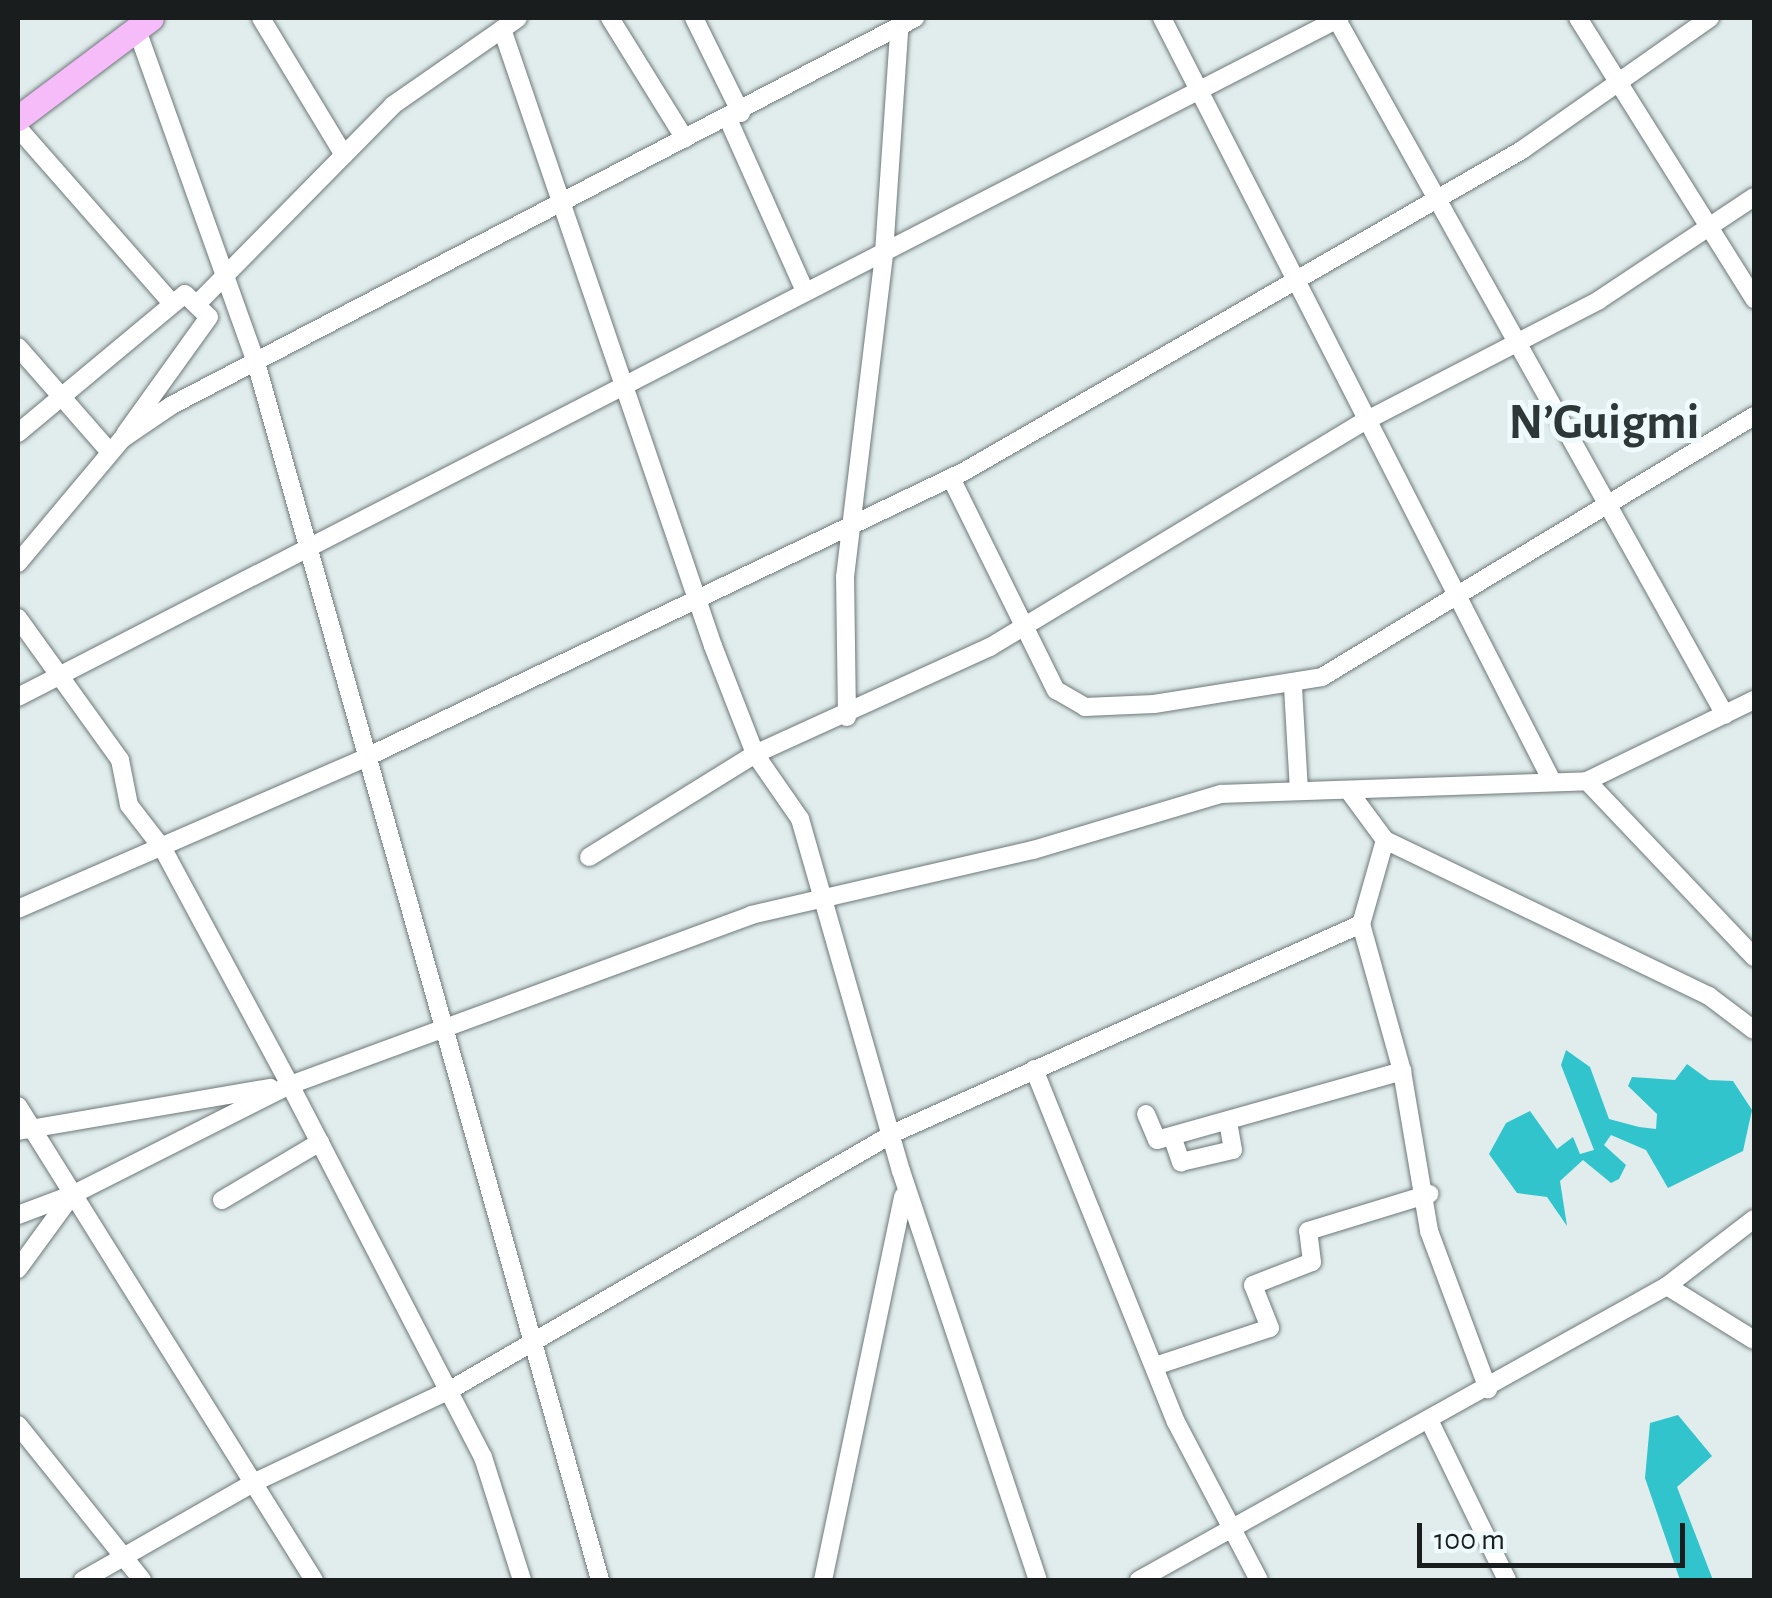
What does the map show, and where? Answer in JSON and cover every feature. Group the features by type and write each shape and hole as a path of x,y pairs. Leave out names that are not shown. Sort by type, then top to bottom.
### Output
{"highway":[{"path":"21,112 144,24"}],"street":[{"path":"261,18 344,155"},
{"path":"610,18 685,138"},
{"path":"694,18 806,291"},
{"path":"1162,18 1292,284 1368,420 1552,781"},
{"path":"18,698 884,253 1196,87 1337,18 1725,715"},
{"path":"1578,18 1754,299"},
{"path":"18,909 367,757 951,478 1436,199 1618,85 1710,18"},
{"path":"116,446 257,366 560,208 685,138 734,116 905,20"},
{"path":"848,717 841,634 856,524 905,20"},
{"path":"198,303 227,281 393,105 510,23 560,208 628,385 755,754 800,819 894,1133 901,1171 1038,1580"},
{"path":"144,24 257,366 600,1580"},
{"path":"21,112 172,303"},
{"path":"589,857 755,754 848,717 1020,624 1368,420 1600,300 1709,222 1754,197"},
{"path":"18,433 185,294 209,317 116,446 18,563"},
{"path":"18,346 60,397 116,446"},
{"path":"951,478 1056,690 1085,707 1293,687 1462,600 1754,416"},
{"path":"18,618 120,760 129,805 163,849 483,1457 522,1580"},
{"path":"1293,687 1299,790"},
{"path":"18,1216 72,1195 290,1085 822,894 1033,850 1222,794 1299,790 1351,794 1587,781 1754,700"},
{"path":"1587,781 1754,957"},
{"path":"1351,794 1385,840 1709,996 1754,1030"},
{"path":"1385,840 1361,924 1402,1071 1429,1194 1429,1231 1488,1390"},
{"path":"83,1580 252,1482 450,1390 894,1133 1361,924"},
{"path":"1034,1069 1155,1366 1259,1580"},
{"path":"1146,1114 1157,1140 1402,1071"},
{"path":"25,1130 290,1085"},
{"path":"18,1106 25,1130 72,1195 314,1580"},
{"path":"1172,1136 1181,1162 1233,1150 1228,1121"},
{"path":"222,1200 320,1142"},
{"path":"823,1580 871,1322 902,1236 901,1171"},
{"path":"1155,1366 1270,1328 1253,1285 1312,1262 1308,1232 1429,1194"},
{"path":"18,1269 72,1195"},
{"path":"1138,1580 1488,1390 1667,1286 1754,1220"},
{"path":"1667,1286 1754,1340"},
{"path":"1430,1422 1507,1580"},
{"path":"18,1424 118,1557 142,1580"}],"water":[{"path":"1566,1050 1590,1067 1609,1119 1639,1127 1656,1129 1657,1114 1628,1086 1632,1077 1675,1080 1687,1064 1709,1080 1733,1081 1752,1110 1743,1151 1668,1188 1646,1150 1611,1135 1604,1145 1626,1165 1619,1179 1611,1183 1583,1160 1560,1181 1567,1226 1547,1197 1517,1193 1489,1154 1506,1123 1530,1111 1557,1149 1573,1137 1580,1154 1594,1150 1561,1065"},
{"path":"1678,1415 1712,1456 1677,1487 1713,1580 1680,1580 1645,1478 1650,1423"}],"district":[{"name":"N’Guigmi","path":"1604,424"}]}
